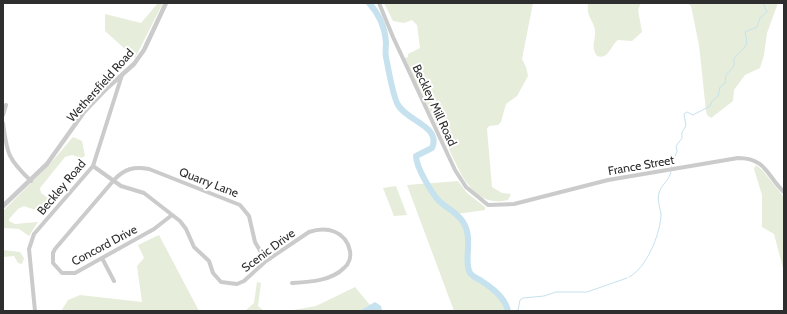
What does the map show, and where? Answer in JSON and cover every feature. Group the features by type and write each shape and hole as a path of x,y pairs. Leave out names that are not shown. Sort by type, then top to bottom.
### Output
{"street":[{"name":"Wethersfield Road","path":"3,206 31,181 47,164 84,112 106,89 134,64 144,50 166,3"},
{"name":"Beckley Mill Road","path":"379,3 384,10 393,37 455,170 466,187 488,204"},
{"name":"Beckley Road","path":"35,311 29,249 34,234 93,166 122,75"},
{"path":"3,115 6,105"},
{"path":"3,123 6,150 13,163 31,181"},
{"name":"France Street","path":"488,204 514,204 608,180 738,158 748,158 758,161 784,192"},
{"name":"Scenic Drive","path":"93,166 121,186 144,193 183,224 194,246 208,261 213,273 221,282 233,284 244,281 266,262 300,238 316,230 336,231 343,236 348,244 350,254 348,262 344,268 318,282 292,283"},
{"name":"Quarry Lane","path":"114,180 125,171 136,167 142,168 240,205 249,216 255,242 266,262"},
{"name":"Concord Drive","path":"114,180 55,249 52,258 53,263 59,272 68,274 75,273 154,230 172,215"},
{"path":"102,258 114,281"}],"green space":[{"path":"158,3 163,3 135,58 105,31 105,14 141,23"},
{"path":"384,3 533,3 522,59 528,76 517,96 506,104 501,122 498,125 489,126 487,129 492,187 502,193 511,194 508,200 493,201 481,197 471,188 462,176 404,58 408,57 408,54 420,48 417,25 412,20 404,23 393,21"},
{"path":"588,3 641,3 638,10 642,32 632,41 618,40 607,54 601,57 597,56 594,49 595,31 588,12"},
{"path":"687,3 778,3 767,33 764,55 760,68 745,75 734,90 733,101 711,118 707,115 706,111 699,45 691,6"},
{"path":"73,137 82,141 85,156 81,158 72,155 65,157 40,188 41,193 48,198 54,197 53,202 44,213 24,206 18,209 9,219 9,221 15,224 38,222 29,236 19,229 3,228 3,211 49,165"},
{"path":"756,165 763,171 784,197 784,272 774,234 762,227 762,195 754,169"},
{"path":"458,181 467,193 485,207 485,210 457,214 463,222 468,236 467,256 469,271 503,299 508,311 454,311 407,185"},
{"path":"396,186 407,215 394,216 383,188"},
{"path":"159,235 199,311 61,311 68,300 80,295 142,302 137,266 144,258 138,245"},
{"path":"3,250 20,252 24,258 22,264 18,263 14,256 3,257"},
{"path":"257,282 261,283 258,306 264,311 245,311 254,303"},
{"path":"355,287 370,305 359,311 288,311 316,306"}],"water":[{"path":"375,302 381,306 382,311 359,311"}],"waterway":[{"path":"369,3 379,16 383,26 386,42 386,57 397,103 407,115 427,129 432,134 434,140 432,148 416,156 421,173 440,202 458,216 463,222 468,235 468,268 470,273 497,293 504,301 508,311"},
{"path":"671,167 677,151 676,146 682,138 682,132 686,126 684,114 687,112 693,115 710,106 712,101 718,96 720,87 725,83 726,75 734,66 734,59 746,45 747,42 745,32 757,27 760,18 767,12 763,3"},
{"path":"629,277 635,273 647,259 651,250 660,222 661,214 658,195 661,188 669,178 671,172"},
{"path":"515,311 518,310 520,300 523,298 544,296 556,292 587,292 627,278"}]}
